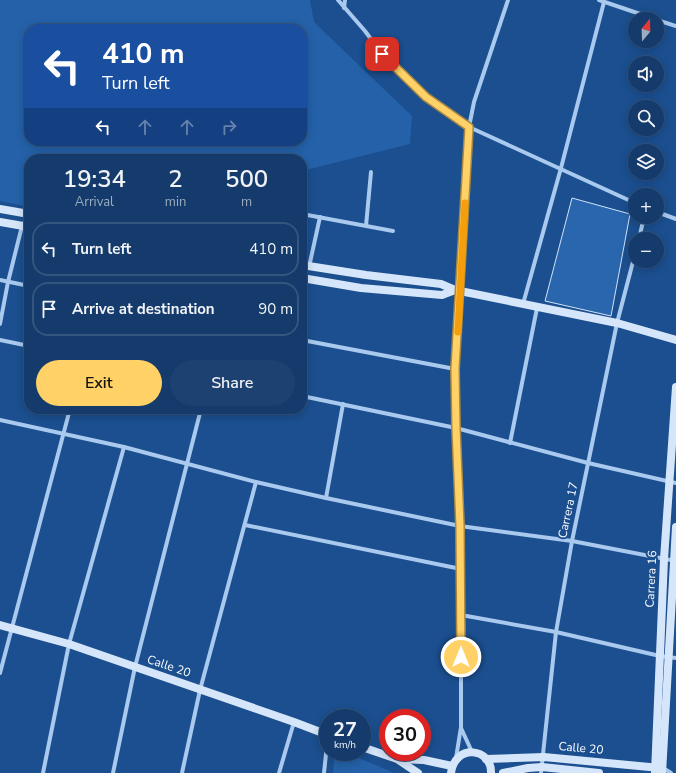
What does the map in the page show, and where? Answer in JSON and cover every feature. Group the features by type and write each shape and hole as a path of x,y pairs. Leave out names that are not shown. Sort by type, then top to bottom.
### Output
{"street":[{"path":"338,0 365,31 382,54 426,97 469,127 628,200"},
{"path":"344,8 346,0"},
{"path":"453,766 461,727 460,526 455,369 458,290 469,127 474,102 508,0"},
{"path":"599,0 635,12"},
{"path":"522,304 561,168 604,2"},
{"path":"664,22 676,26"},
{"path":"366,226 371,172"},
{"path":"0,208 24,214"},
{"path":"307,215 393,231"},
{"path":"664,215 676,219"},
{"path":"307,259 320,217"},
{"path":"0,222 24,226"},
{"path":"0,324 8,282 24,229"},
{"path":"307,266 441,284 458,290 617,324 676,340"},
{"name":"Carrera 17","path":"542,770 556,632 572,541 617,324 631,268"},
{"path":"307,279 361,288 442,295 458,290"},
{"path":"0,280 24,285"},
{"path":"510,443 537,308"},
{"path":"0,340 24,345"},
{"path":"307,341 455,369"},
{"name":"Carrera 16","path":"668,657 664,559 672,482 676,387"},
{"path":"307,397 456,428 588,463 672,482"},
{"path":"326,498 343,404"},
{"path":"0,673 69,414"},
{"path":"113,773 135,667 200,414"},
{"path":"0,420 124,447 256,482 460,526 572,541 675,561"},
{"path":"43,773 69,644 124,447"},
{"path":"182,773 200,690 256,482"},
{"path":"245,525 460,569"},
{"name":"Carrera 16","path":"659,770 675,561 676,527"},
{"path":"461,615 556,632 668,657"},
{"name":"Calle 20","path":"0,625 69,644 319,732"},
{"path":"279,773 294,722"},
{"path":"461,727 472,752"},
{"path":"453,766 464,753 472,752 480,754 486,759 491,768 491,773"},
{"name":"Calle 20","path":"486,759 544,757 659,770 671,773"},
{"path":"324,773 325,761"},
{"path":"400,761 418,773"},
{"path":"429,761 453,766"},
{"name":"Calle 20","path":"503,773 528,768 599,773"}],"shaded area":[{"path":"0,0 310,0 314,22 412,116 410,144 307,170 307,154 24,154 24,206 0,201"},
{"path":"334,761 366,761 394,773 333,773"}],"building":[{"path":"572,198 628,213 628,224 611,316 545,301"}],"slow traffic":[{"path":"458,332 465,203"}],"route":[{"path":"382,54 426,97 469,127 455,369 460,526 461,657"}]}
